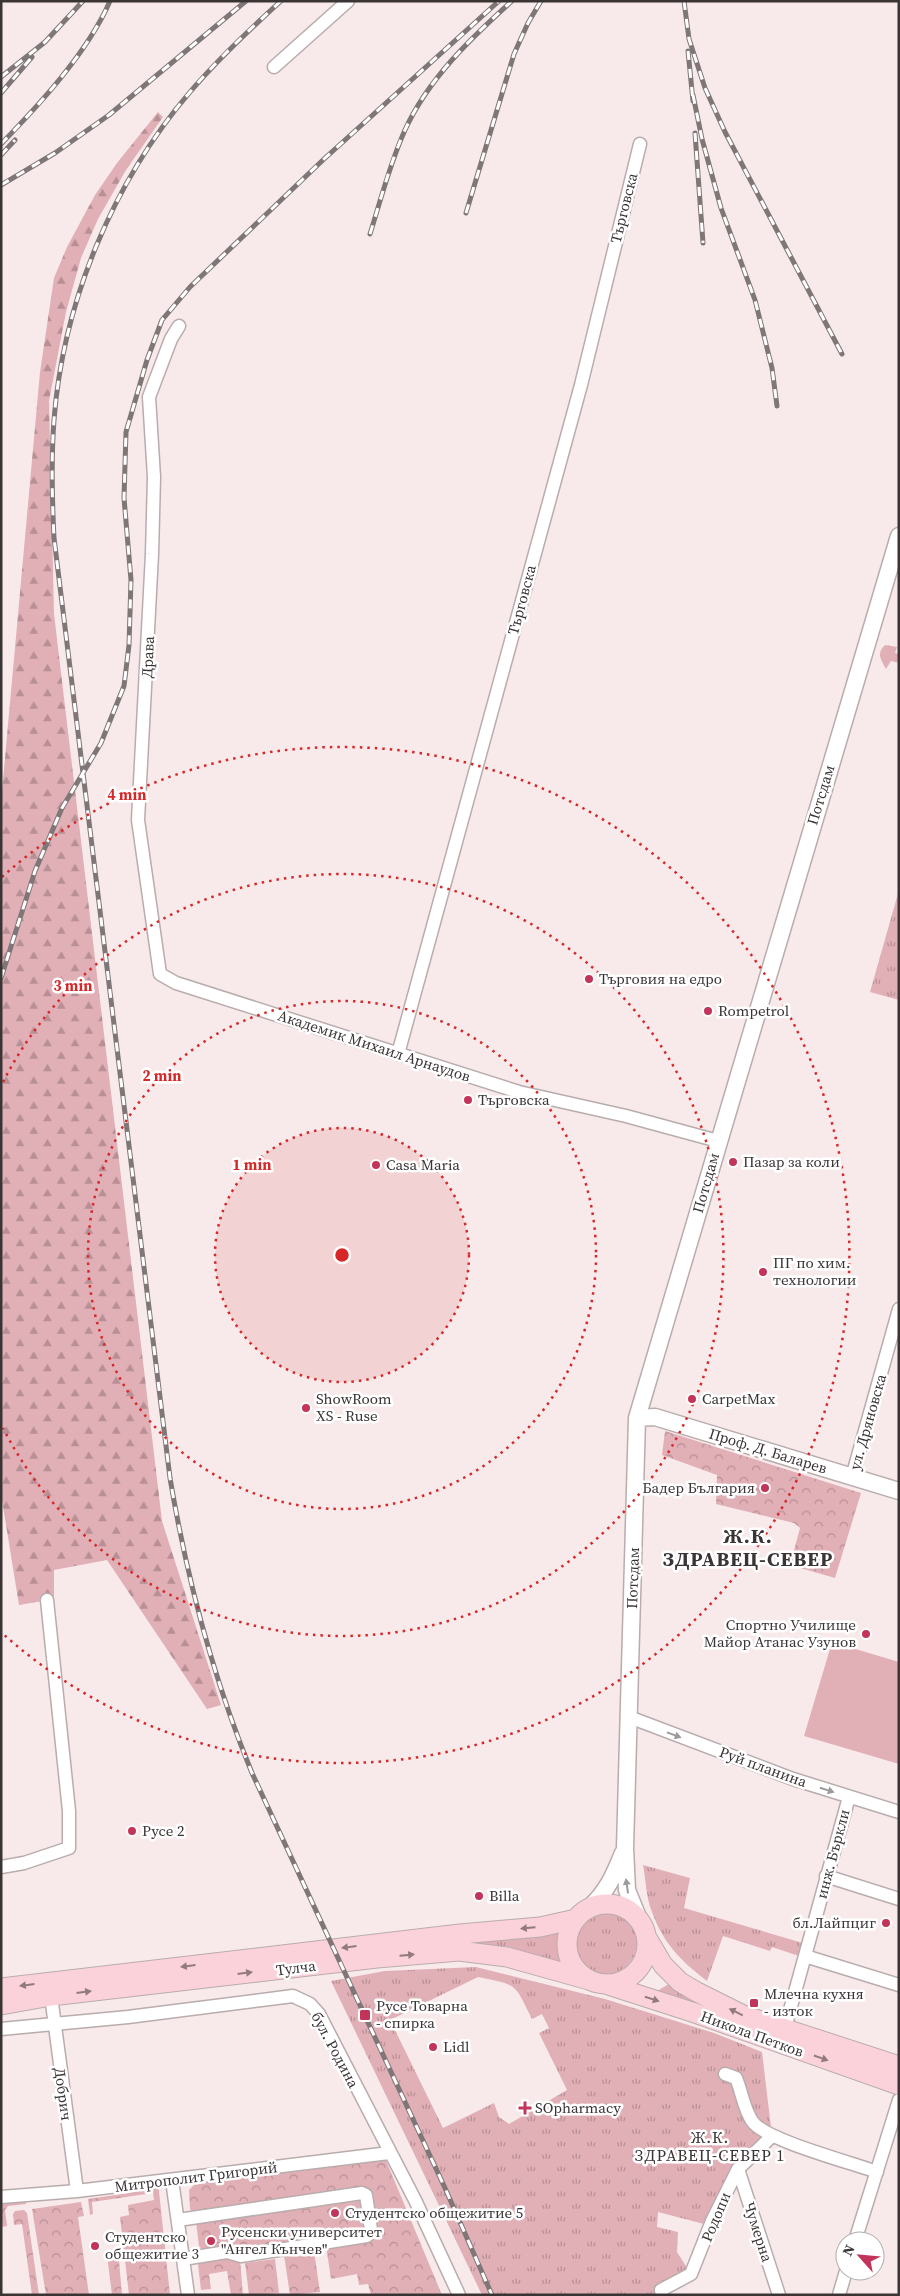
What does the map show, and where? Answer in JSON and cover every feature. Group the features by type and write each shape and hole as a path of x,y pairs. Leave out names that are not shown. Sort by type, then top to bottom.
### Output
{"main road":[{"path":"600,1905 622,1907 632,1913 643,1929 645,1957 640,1967 624,1981 597,1982 575,1968 567,1949 567,1938 583,1913 600,1905"},
{"name":"Тулча","path":"1,1988 460,1934 540,1927 583,1913"},
{"name":"Никола Петков","path":"643,1929 663,1965 680,1982 743,2015 899,2066"},
{"name":"Тулча","path":"1,2005 51,1996 377,1958 459,1951 507,1957 597,1982"},
{"name":"Никола Петков","path":"597,1982 692,2012 899,2085"}],"street":[{"path":"274,67 348,1"},
{"name":"Търговска","path":"398,1054 581,385 640,144"},
{"name":"Драва","path":"176,983 160,974 138,820 152,554 154,477 149,397 171,339 179,326"},
{"name":"Потсдам","path":"643,1929 627,1890 625,1848 637,1418 899,536"},
{"name":"Академик Михаил Арнаудов","path":"176,983 524,1093 626,1116 718,1141"},
{"name":"ул. Дряновска","path":"852,1477 899,1309"},
{"name":"Проф. Д. Баларев","path":"637,1418 662,1419 899,1491"},
{"path":"1,1866 24,1863 69,1848 69,1811 47,1600"},
{"name":"Руй планина","path":"629,1717 792,1779 899,1812"},
{"name":"инж. Бъркли","path":"785,2028 848,1797"},
{"name":"Потсдам","path":"583,1913 602,1897 612,1881 625,1848"},
{"path":"826,1876 899,1899"},
{"path":"805,1956 899,1985"},
{"name":"Добрич","path":"51,1996 77,2191"},
{"name":"бул. Родина","path":"1,2029 128,2017 293,1996 301,1998 319,2014 415,2200 459,2295"},
{"path":"725,2074 736,2078 742,2103 753,2123 772,2136 877,2172"},
{"path":"858,2231 899,2100"},
{"name":"Родопи","path":"662,2295 661,2290 691,2274 712,2221 738,2169 772,2136"},
{"name":"Митрополит Григорий","path":"1,2198 77,2191 390,2153"},
{"name":"Чумерна","path":"738,2169 779,2295"},
{"path":"172,2180 188,2295"},
{"path":"178,2220 362,2193 366,2195 370,2230 367,2236 241,2256 227,2252 183,2259"},
{"path":"839,2295 843,2281"}],"green space":[{"path":"158,112 163,117 126,170 98,219 81,258 66,312 49,401 54,614 162,1521 221,1705 207,1709 107,1560 54,1570 54,1599 19,1605 1,1494 1,802 40,372 54,278 67,247 95,195 117,163"},
{"path":"885,645 897,647 895,653 899,654 899,663 891,661 886,669 880,654"},
{"path":"899,890 899,1000 870,992"},
{"path":"665,1431 861,1493 835,1578 790,1565 800,1528 794,1523 716,1504 717,1475 662,1455"},
{"path":"832,1642 899,1662 899,1764 804,1736"},
{"path":"643,1865 690,1878 684,1908 806,1944 802,1957 772,1947 770,1951 723,1936 707,1981 681,1959 667,1942 656,1923 647,1895"},
{"path":"600,1912 612,1912 628,1921 635,1931 637,1943 635,1955 628,1965 612,1974 600,1974 589,1969 580,1960 575,1949 575,1937 580,1926 589,1917"},
{"path":"562,1929 559,1945 563,1963 513,1949 461,1945 475,1938"},
{"path":"476,1967 605,1999 714,2033 762,2052 772,2136 738,2169 704,2224 658,2212 657,2227 678,2232 677,2252 691,2274 662,2295 482,2295 331,1981 385,1971","holes":["478,1977 508,1984 518,1992 532,2019 542,2014 549,2028 539,2033 567,2090 509,2124 499,2117 494,2103 443,2128 390,2020"]},
{"path":"669,1984 708,2008 657,1991"},
{"path":"385,2158 442,2295 371,2295 368,2284 359,2285 357,2274 331,2279 326,2246 370,2238 369,2191 194,2213 190,2209 189,2190 196,2183"},
{"path":"158,2182 170,2295 129,2295 120,2217 129,2215 128,2205 154,2200 153,2193 92,2202 93,2214 90,2215 88,2199 129,2193 129,2188"},
{"path":"25,2197 26,2204 8,2206 5,2210 7,2226 1,2227 1,2199"},
{"path":"365,2197 369,2230 251,2251 241,2245 203,2250 199,2246 196,2222"},
{"path":"81,2202 84,2216 78,2217 89,2295 46,2295 32,2209"},
{"path":"24,2210 27,2213 39,2295 32,2295 22,2224 14,2225 13,2214 15,2211"},
{"path":"118,2249 122,2295 112,2295 107,2255 110,2254 110,2250"},
{"path":"314,2251 320,2292 290,2295 284,2255"},
{"path":"233,2256 240,2260 243,2295 231,2295 227,2271 209,2274 211,2289 201,2290 198,2265 203,2259"},
{"path":"275,2259 279,2293 249,2295 245,2263"}],"railway":[{"path":"1,77 45,42 83,1"},
{"path":"1,144 62,77 89,39 110,1"},
{"path":"1,185 55,153 109,115 246,1"},
{"path":"281,1 212,68 162,127 116,204 97,245 81,288 68,332 59,376 52,449 54,538 170,1478 193,1591 213,1665 252,1773 445,2188 492,2295"},
{"path":"1,978 35,871 62,808 101,743 124,686 129,645 131,580 124,498 126,432 147,360 162,320 190,287 324,159 499,1"},
{"path":"370,234 395,155 415,111 452,60 512,1"},
{"path":"466,213 514,54 528,23 541,1"},
{"path":"684,1 689,39 705,88 725,132 842,354"},
{"path":"688,51 693,101"},
{"path":"1,93 32,57"},
{"path":"693,95 702,139 721,208 755,300 772,368 777,406"},
{"path":"695,133 703,243"},
{"path":"1,155 15,140"}],"place":[{"name":"Търговия на едро","path":"589,979"},
{"name":"Rompetrol","path":"708,1011"},
{"name":"Търговска","path":"468,1100"},
{"name":"Пазар за коли","path":"733,1162"},
{"name":"Casa Maria","path":"376,1165"},
{"name":"ПГ по хим. технологии","path":"763,1272"},
{"name":"CarpetMax","path":"692,1399"},
{"name":"ShowRoom XS - Ruse","path":"306,1408"},
{"name":"Бадер България","path":"765,1488"},
{"name":"Спортно Училище Майор Атанас Узунов","path":"866,1634"},
{"name":"Русе 2","path":"132,1831"},
{"name":"Billa","path":"479,1896"},
{"name":"бл.Лайпциг","path":"886,1923"},
{"name":"Млечна кухня - изток","path":"754,2003"},
{"name":"Русе Товарна - спирка","path":"365,2015"},
{"name":"Lidl","path":"433,2047"},
{"name":"SOpharmacy","path":"525,2108"},
{"name":"Студентско общежитие 5","path":"335,2213"},
{"name":"Русенски университет \"Ангел Кънчев\"","path":"211,2241"},
{"name":"Студентско общежитие 3","path":"95,2246"}],"district":[{"name":"Ж.К. ЗДРАВЕЦ-СЕВЕР","path":"748,1548"},
{"name":"Ж.К. ЗДРАВЕЦ-СЕВЕР 1","path":"710,2146"}]}
